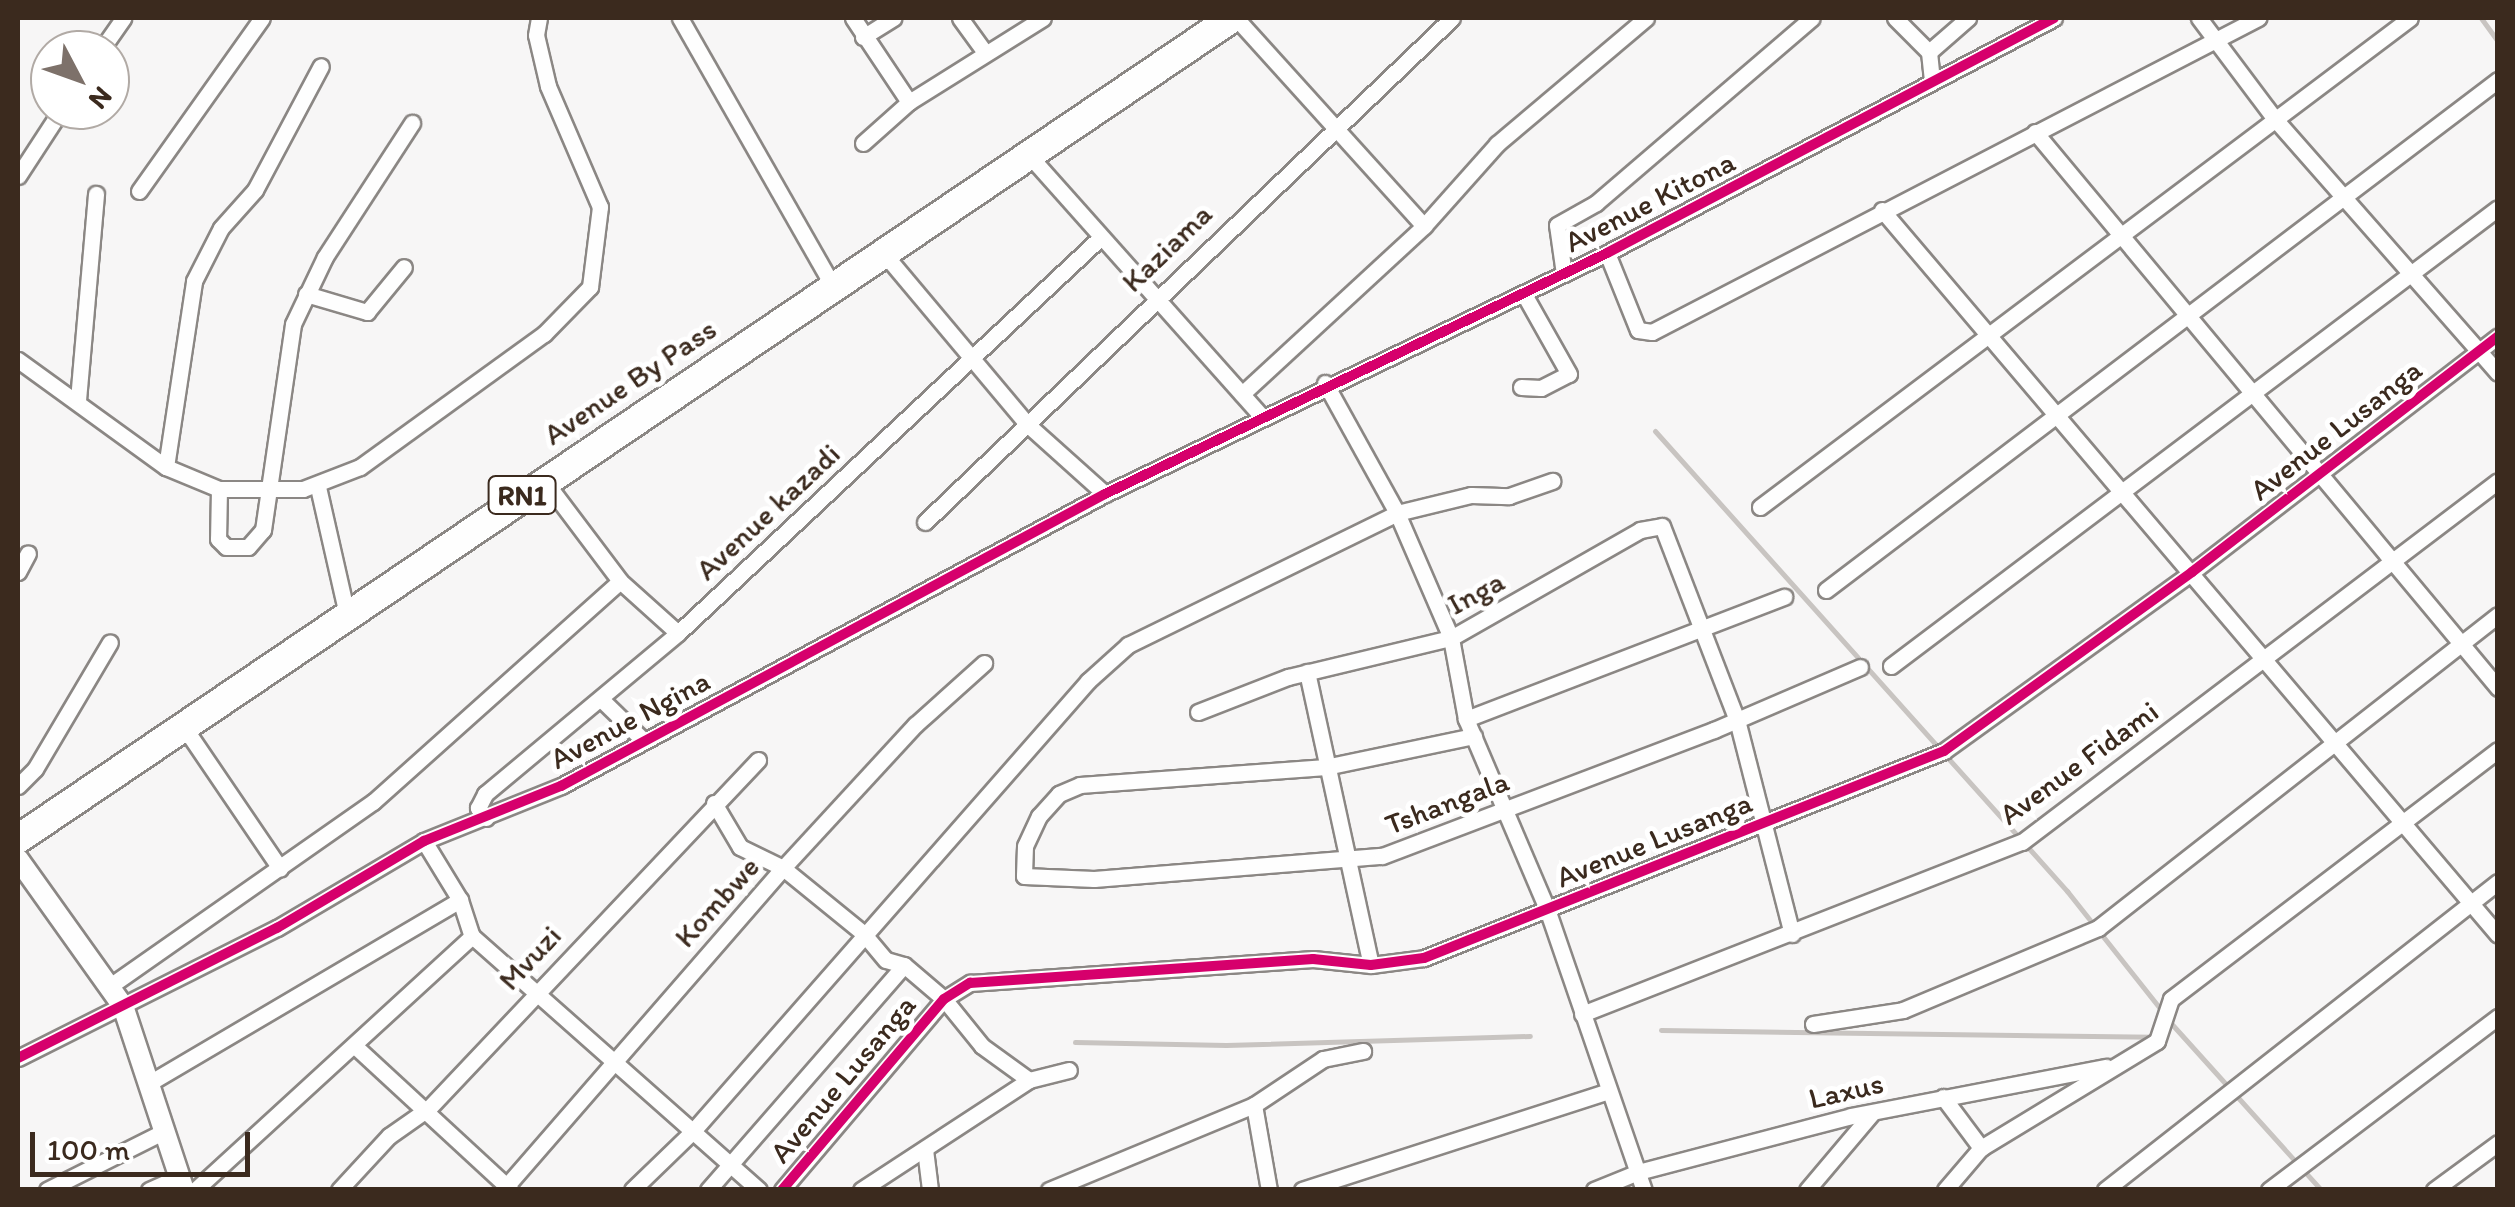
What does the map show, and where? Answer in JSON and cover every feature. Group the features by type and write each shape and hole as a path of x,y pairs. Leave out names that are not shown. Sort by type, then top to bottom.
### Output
{"highway":[{"name":"Avenue By Pass","path":"18,839 882,250 1234,18"}],"street":[{"path":"139,191 262,18"},
{"path":"18,360 166,467 219,489 318,487 360,466 531,344 590,287 600,207 548,86 536,35 539,18"},
{"path":"680,18 832,284"},
{"path":"852,18 909,102"},
{"path":"863,37 894,18"},
{"path":"960,18 983,50"},
{"path":"864,144 909,102 983,50 1043,18"},
{"path":"1234,18 1424,226"},
{"name":"Kaziama","path":"925,522 1333,125 1452,18"},
{"path":"1242,394 1424,226 1497,144 1646,18"},
{"path":"1564,274 1557,225 1596,204 1812,18"},
{"path":"1894,18 1928,52 1932,82"},
{"path":"1928,52 1968,18"},
{"name":"Avenue Kitona","path":"1262,417 1607,253 2054,18"},
{"path":"2200,18 2212,41 2274,118 2498,373"},
{"path":"1607,253 1638,330 1652,332 2258,18"},
{"path":"1760,507 1992,337 2274,118 2410,18"},
{"path":"166,467 194,280 221,228 255,190 321,66"},
{"path":"1826,590 2186,318 2342,194 2498,80"},
{"path":"219,489 214,531 226,547 238,550 263,530 287,354 306,294 412,124"},
{"path":"18,176 49,130"},
{"path":"2035,132 2186,318 2322,474 2390,563 2498,688"},
{"path":"1028,154 1262,417"},
{"path":"78,400 96,194"},
{"path":"1890,666 2498,208"},
{"path":"1882,210 2192,572 2329,743 2402,820 2498,935"},
{"name":"Avenue kazadi","path":"486,818 478,808 485,794 678,633 1100,238"},
{"path":"882,250 970,361 1027,424 1106,494"},
{"path":"306,294 367,312 404,267"},
{"path":"1521,387 1541,388 1569,374 1524,294"},
{"name":"Avenue Lusanga","path":"782,1190 944,998 985,979 1314,959 1371,965 1446,952 1944,751 2192,572 2498,336"},
{"path":"1325,384 1397,513 1451,638 1466,719 1547,909 1644,1190"},
{"name":"Avenue Ngina","path":"18,1058 278,928 424,841 486,818 644,740 1106,494 1262,417"},
{"path":"544,480 620,581 678,633"},
{"name":"Avenue Fidami","path":"1582,1014 2022,842 2498,480"},
{"path":"632,1190 693,1131 863,933 1128,645 1397,513 1471,495 1509,496 1552,481"},
{"path":"318,487 347,615"},
{"name":"Inga","path":"1198,712 1307,672 1451,638 1655,524 1671,536 1703,626"},
{"path":"18,572 28,554"},
{"path":"110,986 373,802 620,581"},
{"path":"1466,719 1784,597"},
{"path":"1814,1024 1903,1010 2098,928 2329,743 2498,616"},
{"path":"1703,626 1737,720 1792,934"},
{"path":"18,786 36,769 110,642"},
{"name":"Kombwe","path":"507,1188 612,1061 784,868 914,725 984,662"},
{"name":"Tshangala","path":"1326,768 1080,786 1049,803 1030,832 1022,863 1027,879 1349,860 1411,847 1737,720 1860,666"},
{"path":"1307,672 1371,965"},
{"path":"601,699 644,740"},
{"path":"184,727 280,868"},
{"path":"1326,768 1474,736"},
{"path":"1944,1190 1981,1148 2157,1041 2171,999 2498,750"},
{"name":"Mvuzi","path":"338,1190 390,1136 429,1108 758,760"},
{"path":"714,803 740,847 784,868 863,933 886,960 904,965 944,998 982,1046 1029,1080"},
{"path":"424,841 460,900 472,936 693,1131 728,1167 759,1190"},
{"path":"18,858 123,1006 151,1082 163,1132 187,1185"},
{"path":"2104,1190 2498,882"},
{"path":"151,1082 460,900"},
{"path":"149,1190 187,1185 357,1048 472,936"},
{"path":"708,1190 904,965"},
{"path":"2269,1190 2498,1016"},
{"path":"357,1048 429,1108 507,1188"},
{"path":"1049,1190 1254,1105 1316,1062 1363,1051"},
{"name":"Laxus","path":"1594,1190 1638,1172 1872,1113 2115,1066"},
{"path":"862,1190 1029,1080 1069,1070"},
{"path":"1302,1190 1608,1091"},
{"path":"1943,1097 1981,1148"},
{"path":"1254,1105 1269,1190"},
{"path":"1807,1190 1872,1113"},
{"path":"47,1190 163,1132"},
{"path":"2434,1190 2498,1143"},
{"path":"925,1149 930,1190"}],"waterway":[{"path":"2481,18 2498,41"},
{"path":"1655,431 2067,891 2163,1012"},
{"path":"2169,1021 2321,1190"},
{"path":"1661,1030 2153,1037"},
{"path":"1075,1042 1226,1045 1530,1036"}],"cycle path":[{"path":"18,1058 277,928 424,841 561,786 1105,494 1607,253 2054,18"},
{"path":"782,1190 944,999 970,983 1313,959 1371,965 1424,958 1944,751 2192,572 2498,336"}]}
